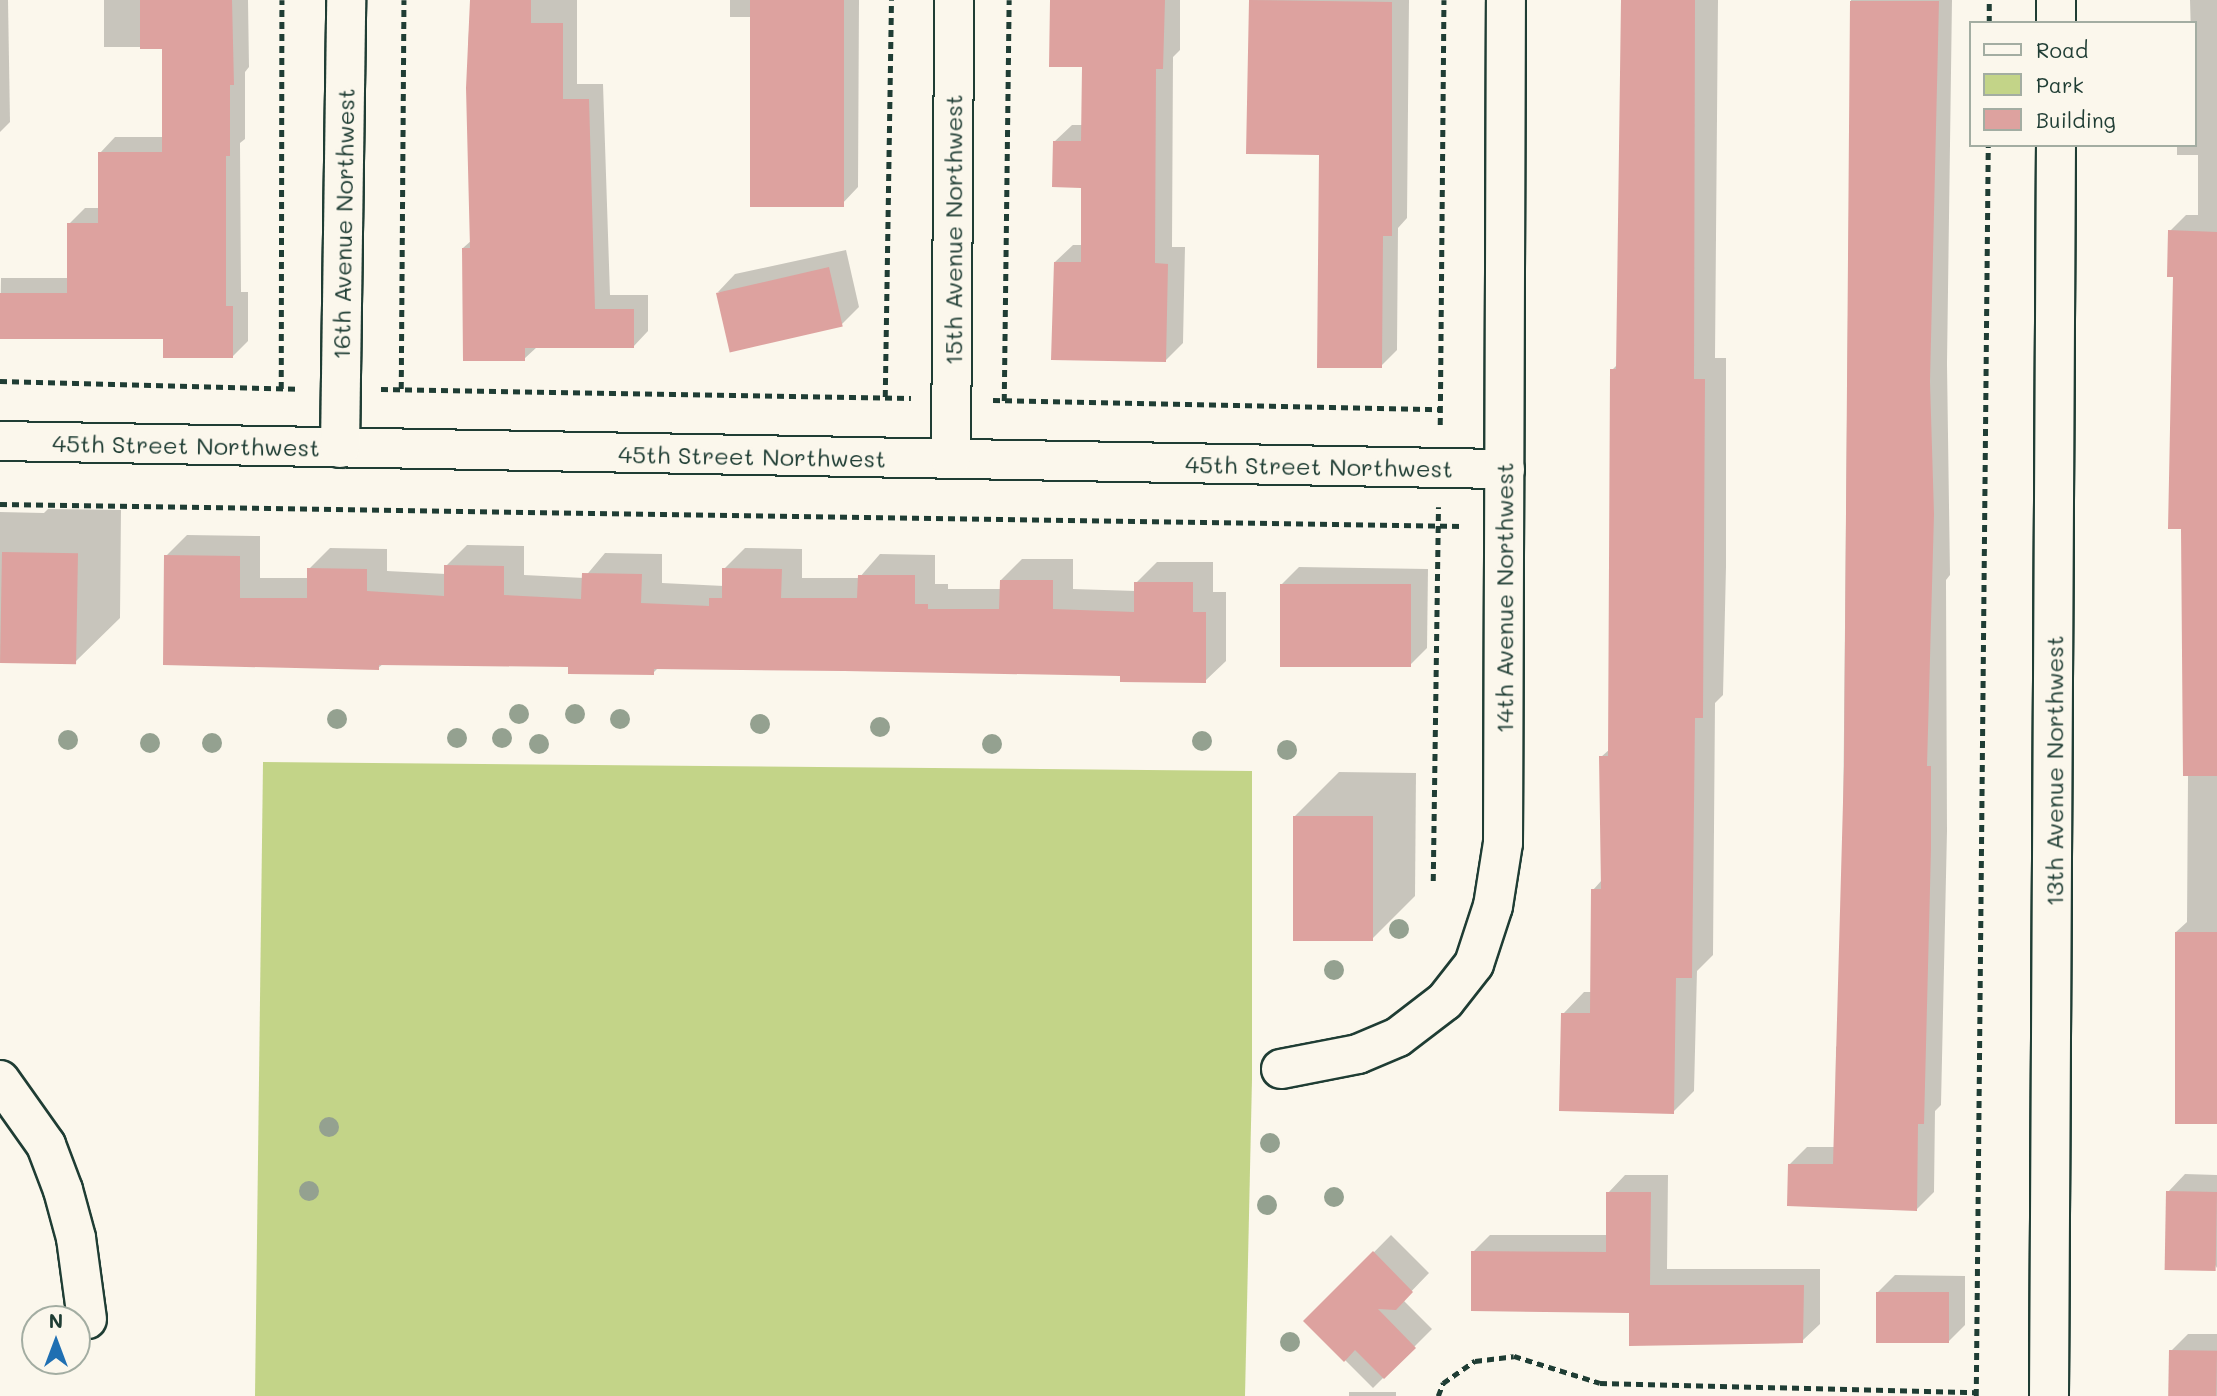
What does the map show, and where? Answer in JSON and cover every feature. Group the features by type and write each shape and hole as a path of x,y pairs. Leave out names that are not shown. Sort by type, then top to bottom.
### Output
{"street":[{"name":"16th Avenue Northwest","path":"340,448 346,0"},
{"name":"15th Avenue Northwest","path":"951,459 954,0"},
{"name":"14th Avenue Northwest","path":"1281,1069 1358,1054 1398,1037 1445,1001 1474,964 1493,906 1503,843 1506,0"},
{"path":"2056,0 2056,21"},
{"name":"13th Avenue Northwest","path":"2049,1396 2056,147"},
{"name":"45th Street Northwest","path":"0,441 1505,470"},
{"path":"0,1080 46,1145 63,1190 76,1238 85,1305"}],"path":[{"path":"0,381 281,389 282,0"},
{"path":"404,0 401,389 885,397 891,0"},
{"path":"1009,0 1004,401 1440,409 1444,0"},
{"path":"1989,0 1989,21"},
{"path":"1438,1396 1443,1383 1475,1361 1514,1356 1601,1383 1976,1394 1988,147"},
{"path":"0,504 1437,526 1433,881"}],"green space":[{"path":"263,762 1252,771 1252,1079 1245,1396 255,1396"}],"building":[{"path":"140,0 232,0 234,85 230,85 230,156 226,156 226,306 233,306 233,358 163,358 163,339 0,339 0,293 67,293 67,223 98,223 98,152 162,152 162,49 140,49"},
{"path":"470,0 531,0 531,23 563,23 563,99 589,99 595,309 634,309 634,348 525,348 525,361 463,361 462,248 470,248 466,88"},
{"path":"750,0 844,0 844,207 750,207"},
{"path":"1050,0 1165,0 1163,69 1156,69 1155,263 1168,264 1166,362 1051,360 1054,262 1081,262 1081,188 1052,187 1053,141 1081,141 1082,67 1049,67"},
{"path":"1249,0 1392,2 1392,236 1383,236 1382,368 1317,368 1319,155 1246,154"},
{"path":"1621,0 1695,0 1694,379 1705,379 1703,718 1695,718 1692,978 1676,978 1674,1114 1559,1111 1561,1013 1590,1013 1591,889 1601,889 1599,756 1608,756 1610,369 1616,369"},
{"path":"1850,1 1939,1 1930,382 1934,514 1927,766 1931,766 1931,849 1924,1124 1918,1124 1917,1211 1787,1206 1788,1164 1833,1164 1844,766"},
{"path":"2168,230 2217,232 2217,776 2183,776 2181,529 2168,529 2173,277 2167,277"},
{"path":"829,267 843,326 730,353 716,293"},
{"path":"2,552 78,553 76,664 0,663"},
{"path":"164,555 240,556 240,598 307,598 307,568 367,569 367,591 444,596 444,565 504,566 504,595 581,599 582,573 642,574 641,603 709,606 709,598 722,598 722,568 782,569 781,598 857,598 858,575 915,575 915,604 928,604 928,609 999,609 1000,580 1053,580 1053,609 1134,612 1134,582 1193,582 1193,612 1206,612 1206,683 1120,682 1120,676 844,671 654,669 654,675 568,674 568,667 379,665 379,670 163,665"},
{"path":"1280,584 1411,584 1411,667 1280,667"},
{"path":"1293,816 1373,816 1373,941 1293,941"},
{"path":"2175,932 2217,932 2217,1124 2175,1124"},
{"path":"2166,1191 2217,1192 2216,1271 2165,1270"},
{"path":"1606,1192 1651,1192 1650,1285 1804,1285 1803,1343 1629,1346 1629,1313 1471,1311 1471,1251 1606,1252"},
{"path":"1373,1251 1413,1292 1396,1310 1378,1309 1416,1348 1384,1379 1355,1350 1344,1362 1303,1321"},
{"path":"1876,1292 1949,1292 1949,1343 1876,1343"},
{"path":"2169,1350 2217,1351 2216,1396 2168,1396"}]}
